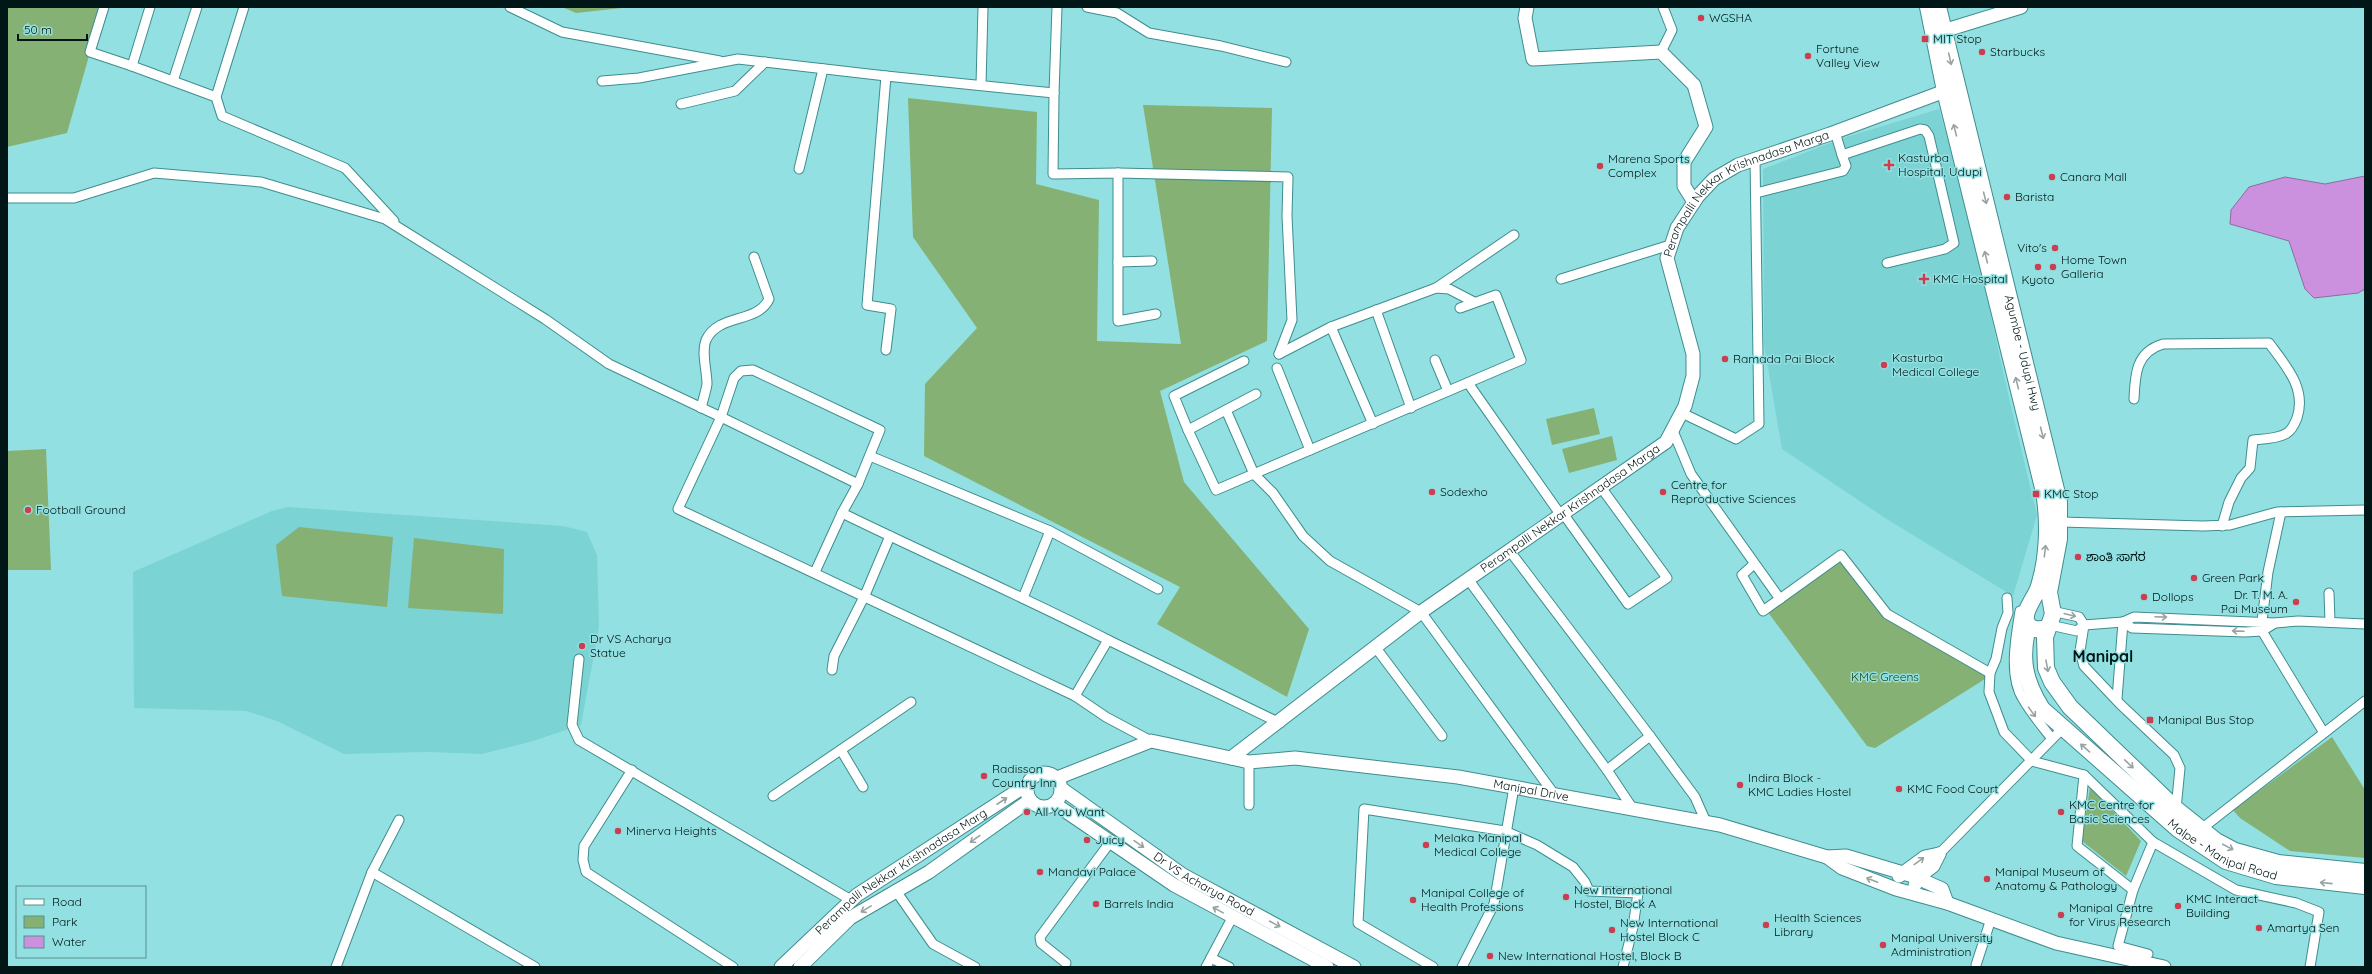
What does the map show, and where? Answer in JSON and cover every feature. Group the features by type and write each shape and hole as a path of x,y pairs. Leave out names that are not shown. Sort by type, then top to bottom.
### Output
{"highway":[{"name":"Agumbe - Udupi Hwy","path":"1928,7 1937,32 2054,480 2061,522 2049,592 2050,618"},
{"name":"Agumbe - Udupi Hwy","path":"1938,7 1937,32 1945,91 2044,492 2046,510 2045,547 2039,587 2027,611"},
{"path":"2046,603 2050,618 2040,630 2027,611 2046,603"},
{"name":"Malpe - Manipal Road","path":"2027,611 2024,658 2031,691 2057,734 2178,829 2226,862 2276,876 2365,886"},
{"name":"Malpe - Manipal Road","path":"2050,618 2046,637 2046,668 2058,692 2070,707 2176,809 2200,830 2235,851 2256,858 2278,863 2365,872"}],"street":[{"path":"104,7 90,52 216,97"},
{"path":"132,66 150,7"},
{"path":"173,81 197,7"},
{"path":"244,7 216,97 222,116 345,168 402,230"},
{"path":"510,7 562,32 724,62"},
{"path":"981,85 983,7"},
{"path":"1057,7 1053,174 1118,173 1288,177 1287,216 1292,320 1279,354 1331,328 1436,288 1514,235"},
{"path":"1087,7 1117,13 1149,33 1221,46 1286,62"},
{"path":"1527,7 1525,18 1533,59 1661,52 1694,85 1706,127 1684,162 1684,186 1694,202"},
{"path":"1661,52 1672,30 1663,7"},
{"path":"1937,32 2021,7"},
{"path":"602,81 639,78 738,59 1054,93"},
{"path":"681,104 735,91 765,62"},
{"path":"799,169 823,69"},
{"path":"886,76 868,305 891,309 886,350"},
{"name":"Perampalli Nekkar Krishnadasa Marga","path":"1232,758 1280,723 1421,612 1561,513 1666,442 1682,413 1693,376 1693,354 1667,258 1670,245 1677,228 1694,202 1714,179 1738,165 1835,132 1945,91"},
{"path":"1842,155 1920,129 1924,130 1929,136 1954,243 1945,249 1887,264"},
{"path":"1756,193 1843,171 1846,166 1835,132"},
{"path":"1682,413 1736,439 1759,424 1755,159"},
{"path":"7,198 74,198 154,173 261,182 384,219 545,319 609,364 858,484"},
{"path":"1118,173 1118,321 1156,314"},
{"path":"1561,279 1670,245"},
{"path":"701,408 707,384 706,341 713,331 725,322 761,311 769,300 754,257"},
{"path":"1118,262 1152,261"},
{"path":"1436,288 1449,289 1474,302"},
{"path":"1244,361 1174,396 1216,490 1521,360 1496,295 1460,308"},
{"path":"1376,310 1411,408"},
{"path":"1331,328 1373,424"},
{"path":"2134,399 2134,383 2140,360 2150,348 2163,344 2269,343 2296,380 2300,395 2298,413 2294,425 2286,434 2253,440 2250,468 2241,478 2229,502 2222,526"},
{"path":"1435,360 1448,391"},
{"path":"1277,368 1310,450"},
{"path":"815,572 842,513 858,484 880,430 753,370 741,371 734,378 721,417 678,509 865,595 1075,696 1106,717 1151,741 1232,758"},
{"path":"1468,383 1628,604 1667,578 1600,486"},
{"path":"1188,430 1256,394"},
{"path":"1226,410 1254,474 1273,493 1303,536 1330,561 1421,612 1554,794"},
{"path":"1673,431 1692,474 1754,564 1780,598"},
{"path":"870,456 1050,531 1158,589"},
{"path":"2061,522 2222,526 2281,512 2365,510"},
{"path":"2262,621 2268,572 2281,512"},
{"path":"842,513 1023,598 1280,723"},
{"path":"1023,598 1050,531"},
{"path":"832,670 834,656 865,595 890,536"},
{"path":"1509,550 1695,797 1706,822"},
{"path":"1754,564 1742,575 1763,611 1841,555 1887,614 1990,673"},
{"path":"1468,579 1634,809"},
{"path":"2329,593 2330,622"},
{"path":"2027,611 2007,598 2008,613 2002,628 1996,659 1990,673 1989,692 2004,732 2032,762 2084,775 2153,842 2236,890 2296,903 2319,912 2310,967"},
{"path":"2050,618 2079,617 2084,625 2080,651 2084,666 2174,755 2180,768 2176,809"},
{"path":"2050,618 2077,631 2084,625 2123,622 2134,617 2262,621 2275,623 2298,621 2365,624"},
{"path":"2123,622 2132,628 2262,631 2275,623"},
{"path":"2117,698 2123,622"},
{"path":"2262,631 2324,734"},
{"path":"1075,696 1108,640"},
{"path":"1376,648 1442,736"},
{"path":"579,658 572,725 574,733 579,740 851,900"},
{"path":"773,796 911,702"},
{"path":"2200,830 2365,702"},
{"path":"1901,891 1915,885 1917,878 1933,866 1939,854 2032,762 2057,734"},
{"path":"1607,770 1650,736"},
{"path":"1059,784 1151,741"},
{"path":"841,750 863,787"},
{"name":"Manipal Drive","path":"1232,758 1249,762 1295,758 1458,777 1706,822 1826,857"},
{"path":"1249,762 1249,804"},
{"path":"1059,784 1096,763"},
{"path":"632,770 584,846 583,860 586,872 733,967"},
{"path":"1047,773 1059,784 1059,800 1055,804 1044,808 1038,807 1030,800 1027,794 1028,784 1036,775 1047,773"},
{"path":"2084,775 2077,846 2133,890"},
{"name":"Perampalli Nekkar Krishnadasa Marg","path":"781,967 851,900 1028,784"},
{"name":"Dr VS Acharya Road","path":"1059,784 1183,875 1354,967"},
{"path":"1462,967 1494,904 1514,787"},
{"name":"Perampalli Nekkar Krishnadasa Marg","path":"800,967 850,918 929,872 1030,800"},
{"name":"Dr VS Acharya Road","path":"1055,804 1174,885 1232,918 1327,967"},
{"path":"1433,967 1358,922 1364,808 1506,831 1537,845 1573,867 1585,882 1589,891 1638,893 1633,927 1623,967"},
{"path":"336,967 372,872 399,820"},
{"path":"1066,963 1041,943 1040,937 1111,841"},
{"path":"2148,954 2118,946 2133,890 2153,842"},
{"path":"1901,891 1894,880 1925,857 1939,854"},
{"path":"1826,857 1846,856 1917,878 1942,889 1948,904"},
{"path":"1826,857 1842,868 1901,891 1948,904 2056,943 2164,967"},
{"path":"372,872 535,967"},
{"path":"896,892 933,944 975,967"},
{"path":"1206,967 1232,918"},
{"path":"1976,965 1991,919"},
{"path":"1211,958 1229,967"}],"shaded area":[{"name":"Kasturba Medical College","path":"1939,109 1967,205 2006,385 2037,515 2013,596 1885,518 1782,449 1764,345 1763,169 1843,138"},
{"path":"288,507 563,526 587,532 597,555 599,627 581,725 530,742 482,754 426,752 344,754 277,721 246,711 134,708 133,572 272,511"}],"green space":[{"path":"7,7 103,7 67,133 7,147"},
{"path":"562,7 631,7 576,13"},
{"path":"908,98 1037,112 1036,184 1099,200 1097,341 1181,344 1143,105 1272,108 1267,341 1160,391 1184,482 1309,629 1287,697 1157,624 1180,587 924,456 925,384 977,328 913,237"},
{"path":"1594,408 1600,434 1552,445 1546,419"},
{"path":"1612,436 1617,460 1569,473 1562,449"},
{"name":"Football Ground","path":"46,449 51,570 7,570 7,451"},
{"path":"299,527 393,537 387,607 282,596 276,545"},
{"path":"414,538 504,549 503,614 408,608"},
{"name":"KMC Greens","path":"1841,556 1886,614 1993,674 1875,748 1867,746 1767,611"},
{"path":"2332,737 2365,790 2365,858 2290,851 2240,818 2233,810"},
{"path":"2090,787 2141,841 2126,876 2082,841"}],"water":[{"path":"2365,176 2365,289 2358,293 2314,298 2305,289 2289,241 2230,224 2231,210 2249,187 2285,177 2325,184"}],"place":[{"name":"WGSHA","path":"1701,18"},
{"name":"MIT Stop","path":"1925,39"},
{"name":"Starbucks","path":"1982,52"},
{"name":"Fortune Valley View","path":"1808,56"},
{"name":"Kasturba Hospital, Udupi","path":"1889,165"},
{"name":"Marena Sports Complex","path":"1600,166"},
{"name":"Canara Mall","path":"2052,177"},
{"name":"Barista","path":"2007,197"},
{"name":"Vito's","path":"2055,248"},
{"name":"Kyoto","path":"2038,267"},
{"name":"Home Town Galleria","path":"2053,267"},
{"name":"KMC Hospital","path":"1924,279"},
{"name":"Ramada Pai Block","path":"1725,359"},
{"name":"Kasturba Medical College","path":"1884,365"},
{"name":"Sodexho","path":"1432,492"},
{"name":"Centre for Reproductive Sciences","path":"1663,492"},
{"name":"KMC Stop","path":"2036,494"},
{"name":"Football Ground","path":"28,510"},
{"name":"ಶಾಂತಿ ಸಾಗರ","path":"2078,557"},
{"name":"Green Park","path":"2194,578"},
{"name":"Dollops","path":"2144,597"},
{"name":"Dr. T. M. A. Pai Museum","path":"2296,602"},
{"name":"Dr VS Acharya Statue","path":"582,646"},
{"name":"Manipal Bus Stop","path":"2150,720"},
{"name":"Radisson Country Inn","path":"984,776"},
{"name":"Indira Block - KMC Ladies Hostel","path":"1740,785"},
{"name":"KMC Food Court","path":"1899,789"},
{"name":"All You Want","path":"1027,812"},
{"name":"KMC Centre for Basic Sciences","path":"2061,812"},
{"name":"Minerva Heights","path":"618,831"},
{"name":"Juicy","path":"1087,840"},
{"name":"Melaka Manipal Medical College","path":"1426,845"},
{"name":"Mandavi Palace","path":"1040,872"},
{"name":"Manipal Museum of Anatomy & Pathology","path":"1987,879"},
{"name":"New International Hostel, Block A","path":"1566,897"},
{"name":"Manipal College of Health Professions","path":"1413,900"},
{"name":"Barrels India","path":"1096,904"},
{"name":"KMC Interact Building","path":"2178,906"},
{"name":"Manipal Centre for Virus Research","path":"2061,915"},
{"name":"Health Sciences Library","path":"1766,925"},
{"name":"Amartya Sen","path":"2259,928"},
{"name":"New International Hostel Block C","path":"1612,930"},
{"name":"Manipal University Administration","path":"1883,945"},
{"name":"New International Hostel, Block B","path":"1490,956"}],"district":[{"name":"Manipal","path":"2103,656"}]}
